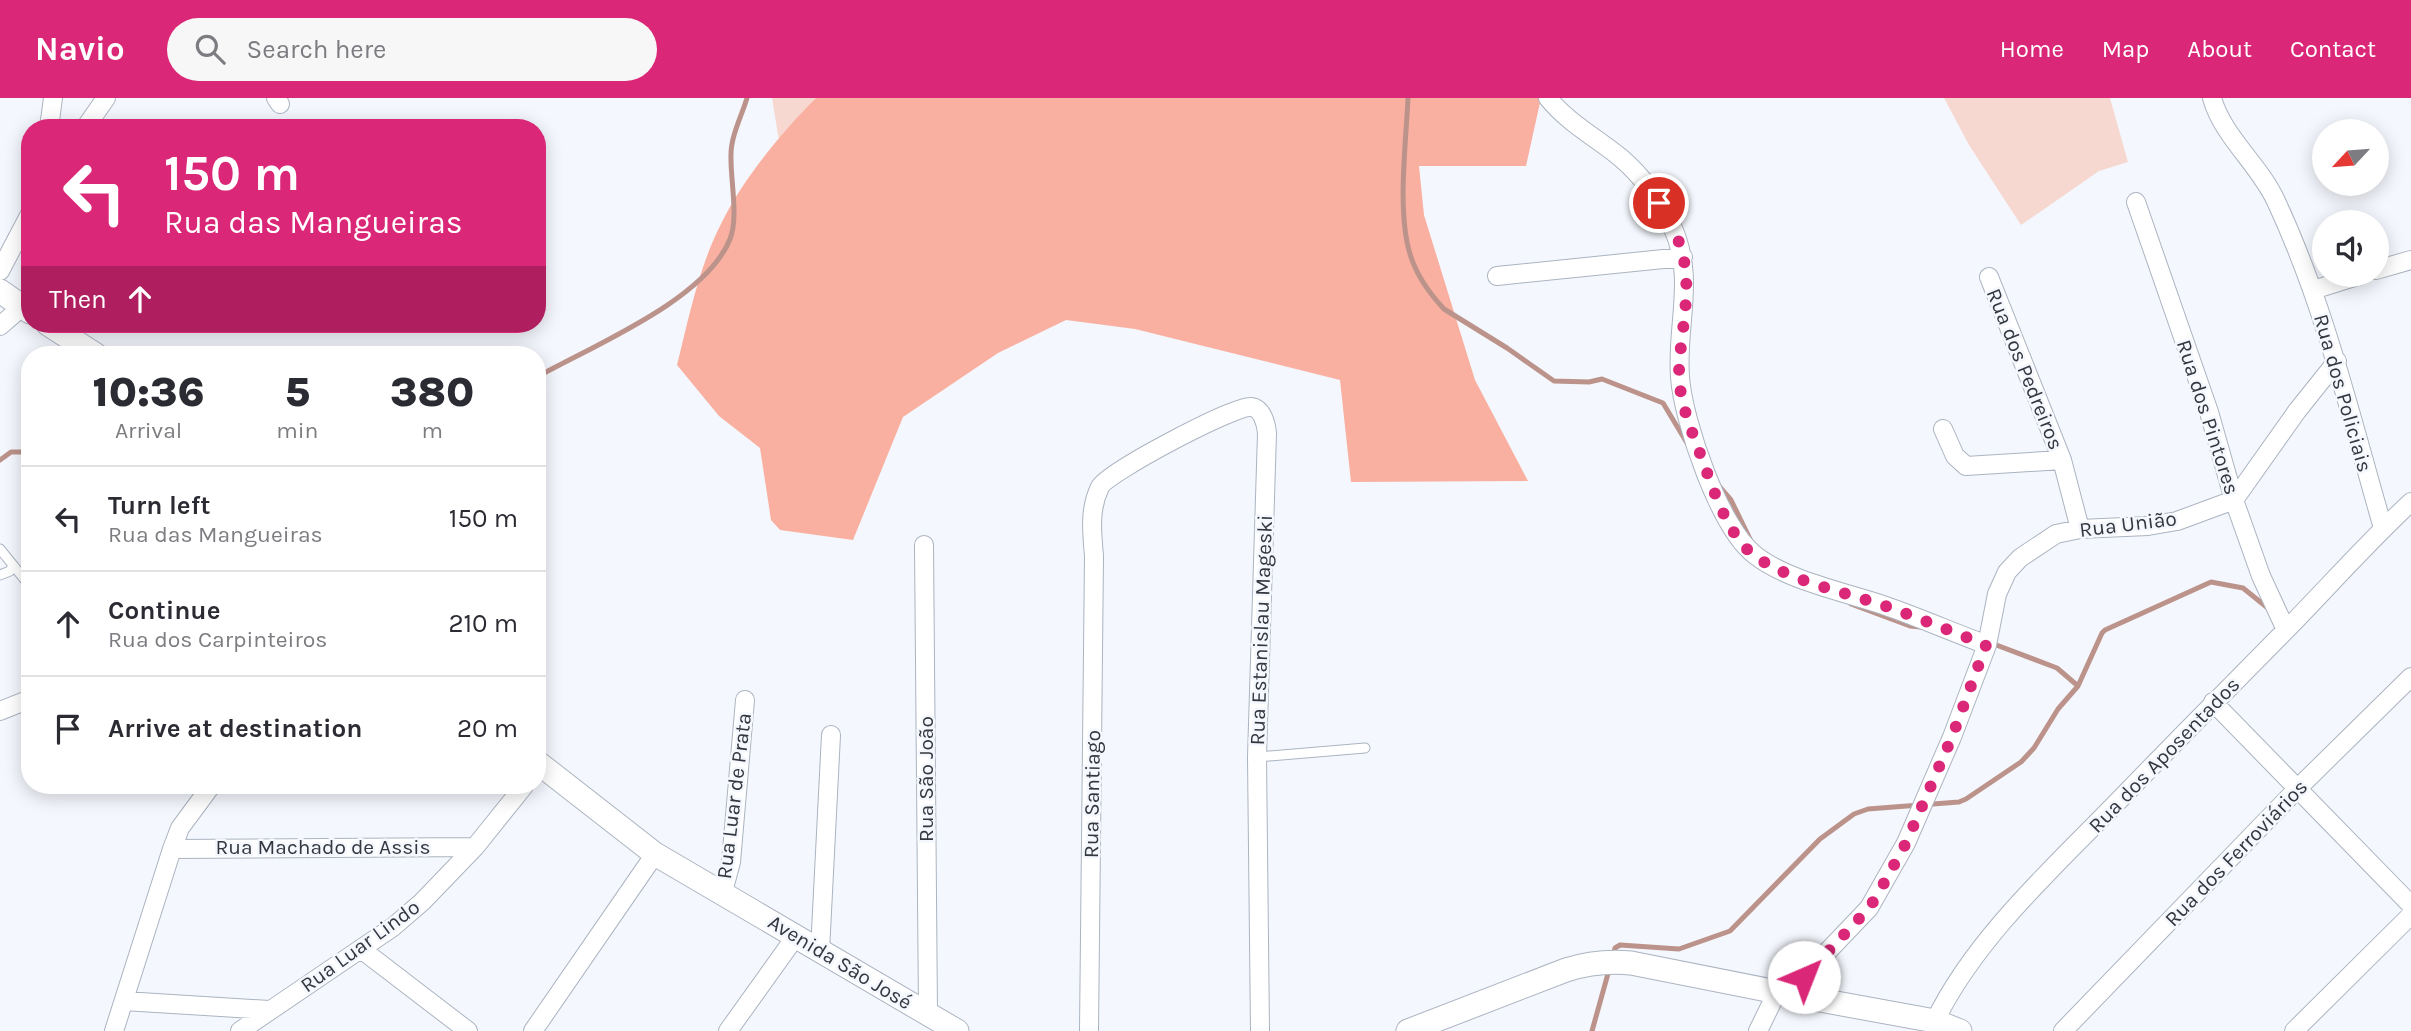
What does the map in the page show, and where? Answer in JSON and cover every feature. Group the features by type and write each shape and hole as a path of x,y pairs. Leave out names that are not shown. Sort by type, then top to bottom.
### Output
{"street":[{"path":"50,119 53,98"},
{"path":"96,119 106,98"},
{"path":"1548,98 1569,119 1623,159 1641,178 1672,226 1683,257 1685,284 1679,374 1682,403 1715,495 1743,545 1755,556 1784,572 1886,606 1986,645"},
{"name":"Rua dos Policiais","path":"2212,98 2215,110 2225,127 2266,181 2313,289 2337,361 2383,528"},
{"name":"Rua dos Pintores","path":"2136,202 2208,412 2234,500 2261,576 2286,630"},
{"path":"0,271 21,231"},
{"path":"1497,276 1683,257"},
{"path":"2389,266 2411,260"},
{"name":"Rua dos Pedreiros","path":"1989,277 2062,460 2080,528"},
{"path":"2313,289 2320,287"},
{"path":"0,291 21,306"},
{"path":"0,326 21,312"},
{"path":"62,333 82,346"},
{"path":"2234,500 2297,411 2337,361"},
{"name":"Rua Estanislau Mageski","path":"1101,485 1135,461 1240,408 1250,406 1257,409 1266,423 1257,757 1260,1031"},
{"name":"Rua dos Pedreiros","path":"1943,429 1955,456 1966,466 2062,460"},
{"name":"Rua Santiago","path":"1089,1031 1093,514 1101,485"},
{"name":"Rua União","path":"1758,1031 1782,993 1869,908 1906,843 1937,773 1986,645 1997,594 2007,572 2020,558 2056,534 2080,528 2148,526 2177,521 2234,500"},
{"name":"Rua dos Aposentados","path":"1935,1021 1962,972 2000,924 2213,702 2411,502"},
{"name":"Rua São João","path":"924,545 940,1024"},
{"name":"Rua dos Ferroviários","path":"2063,1031 2297,789 2411,677"},
{"name":"Rua Luar de Prata","path":"723,892 730,862 745,700"},
{"path":"2213,702 2411,905"},
{"path":"0,711 21,703"},
{"path":"820,951 831,735"},
{"name":"Avenida São José","path":"546,772 655,854 723,892 940,1024"},
{"path":"114,1031 180,828 205,794"},
{"name":"Rua Luar Lindo","path":"240,1031 393,927 422,902 475,847 518,794"},
{"name":"Rua Machado de Assis","path":"172,849 475,847"},
{"path":"533,1031 655,854"},
{"path":"2294,1031 2411,915"},
{"path":"728,1031 796,936"},
{"path":"361,949 468,1031"},
{"path":"1408,1031 1566,970 1599,962 1630,962 1935,1021 1960,1031"},
{"path":"124,1001 269,1010"}],"lane":[{"path":"0,549 21,575"},
{"path":"0,575 9,571 13,565"},
{"path":"1257,757 1365,748"}],"shaded area":[{"path":"772,98 816,98 779,141"},
{"path":"816,98 1541,98 1526,166 1419,166 1424,215 1475,380 1528,481 1351,482 1340,380 1135,329 1066,320 998,353 903,417 853,540 780,530 771,520 760,448 719,416 677,365 701,274 722,222 764,157"},
{"path":"1944,98 2110,98 2128,162 2099,171 2021,225 1969,145"}],"waterway":[{"path":"546,372 616,336 673,301 717,261 733,230 731,147 747,98"},
{"path":"1408,98 1403,177 1406,237 1416,269 1434,297 1444,309 1554,381 1589,382 1602,379 1663,403 1687,443"},
{"path":"0,460 11,452 21,452"},
{"path":"1718,485 1731,500 1750,539"},
{"path":"1613,957 1615,948 1620,945 1679,949 1730,931 1820,839 1854,814 1868,809 1959,802 1966,799 2021,762 2034,748 2058,709 2078,686 2105,630 2211,582 2243,588 2269,609"},
{"path":"1851,604 1910,626 1921,627"},
{"path":"1991,643 2057,668 2078,686"},
{"path":"1592,1031 1609,970"}],"route":[{"path":"1659,203 1672,226 1683,257 1685,284 1679,374 1682,403 1715,495 1743,545 1755,556 1784,572 1886,606 1986,645 1952,737 1906,843 1869,908 1804,977"}]}
